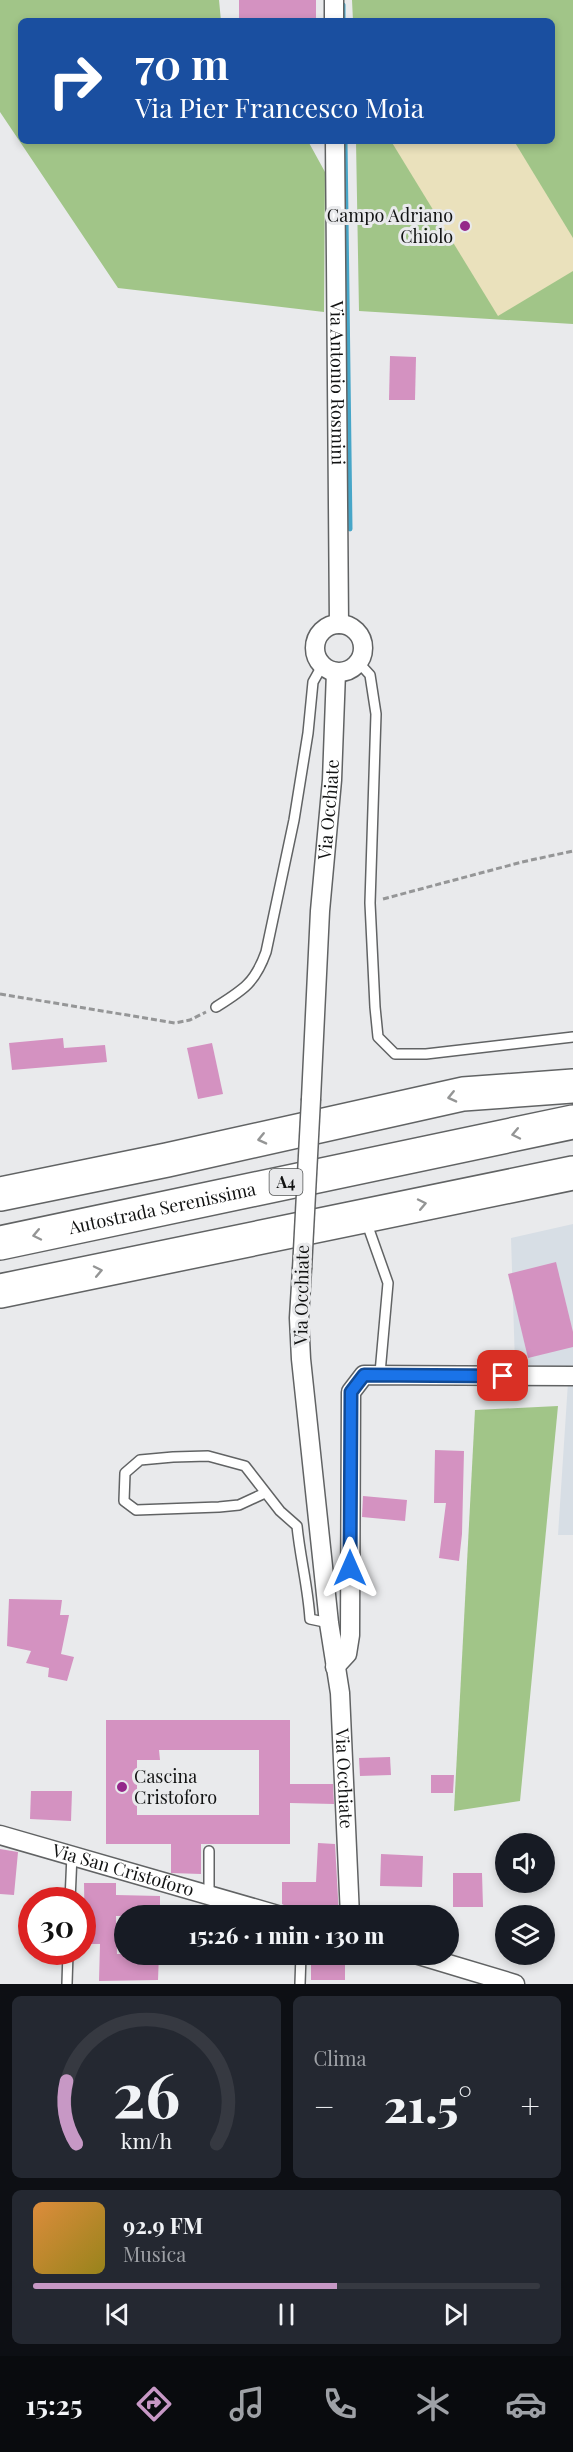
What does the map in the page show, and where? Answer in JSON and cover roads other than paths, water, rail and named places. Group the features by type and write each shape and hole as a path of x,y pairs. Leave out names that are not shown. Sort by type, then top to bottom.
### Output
{"highway":[{"path":"0,1194 167,1160 463,1094 573,1086"},
{"name":"Autostrada Serenissima","path":"0,1243 573,1122"},
{"path":"0,1291 573,1173"},
{"path":"0,1314 222,1267 365,1216"}],"street":[{"path":"334,0 334,18"},
{"name":"Via Antonio Rosmini","path":"335,144 339,624"},
{"path":"331,625 347,625 359,634 364,648 359,663 348,671 329,669 315,651 318,635 331,625"},
{"name":"Via Occhiate","path":"329,669 332,780 320,911 299,1317 301,1359 329,1623 340,1693 350,1905"},
{"path":"335,1667 347,1654 350,1635 351,1392 364,1375 573,1376"},
{"name":"Via San Cristoforo","path":"0,1834 243,1905"},
{"path":"452,1965 515,1984"}],"lane":[{"path":"359,663 370,675 376,714 370,903 378,1037 395,1054 426,1054 573,1037"},
{"name":"Via Occhiate","path":"216,1007 247,987 259,972 266,952 294,820 309,732 314,682 329,669"},
{"path":"365,1216 388,1283 380,1374"},
{"path":"265,1492 239,1505 219,1507 136,1510 124,1501 125,1473 140,1460 208,1456 245,1466 280,1510 297,1526 300,1553 308,1585 310,1619 329,1623"},
{"path":"209,1851 209,1895"},
{"path":"71,1887 72,1855"},
{"path":"67,1984 68,1965"},
{"path":"300,1984 301,1965"}],"waterway":[{"path":"343,5 343,18"},
{"path":"345,144 350,529"}],"place":[{"name":"Campo Adriano Chiolo","path":"465,226"},
{"name":"Cascina Cristoforo","path":"122,1787"}]}
